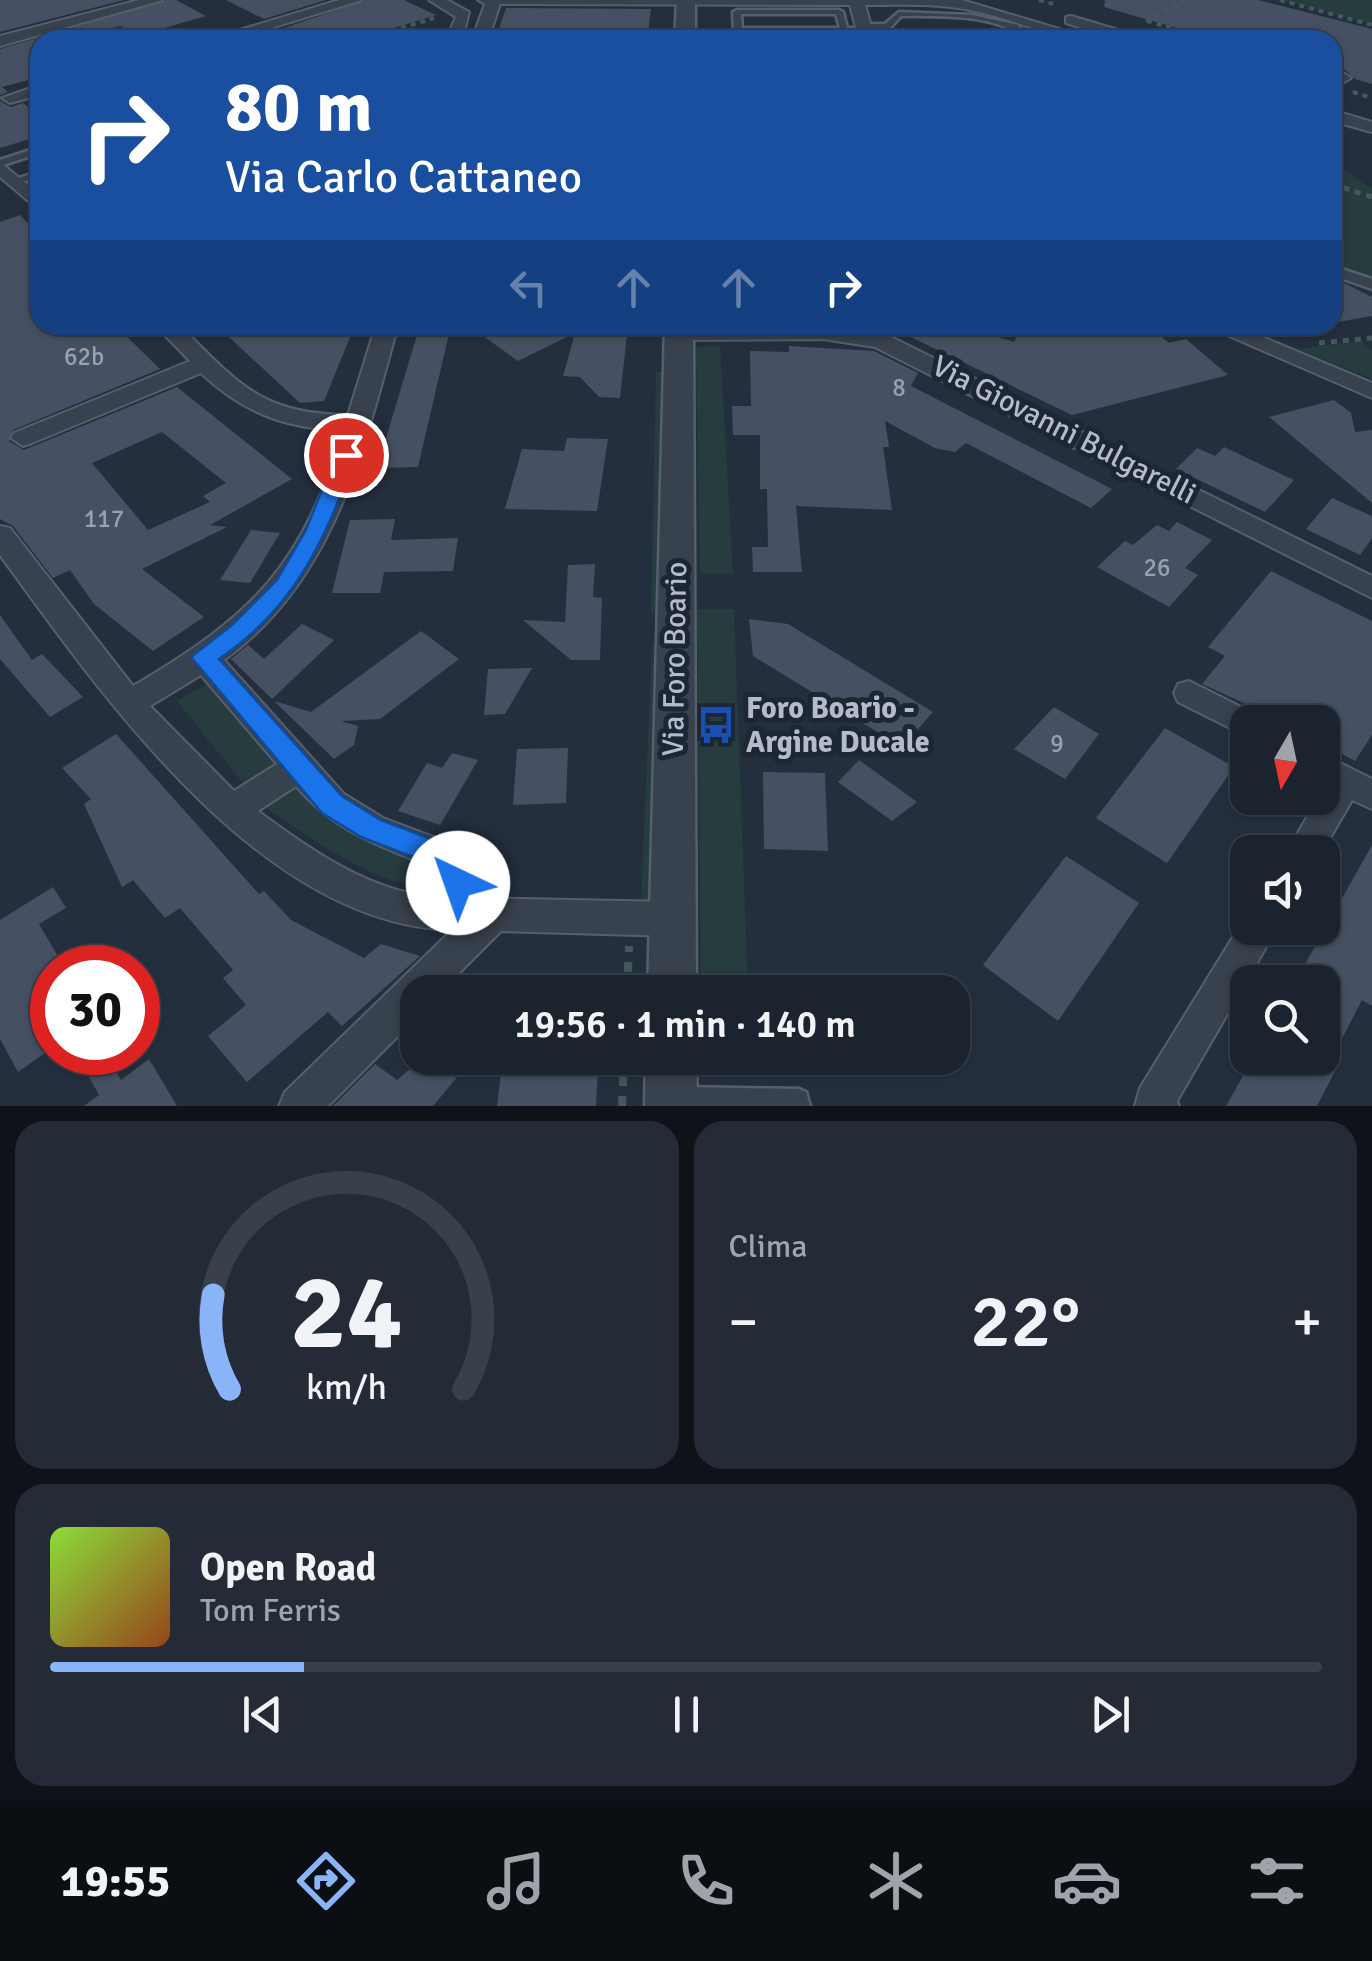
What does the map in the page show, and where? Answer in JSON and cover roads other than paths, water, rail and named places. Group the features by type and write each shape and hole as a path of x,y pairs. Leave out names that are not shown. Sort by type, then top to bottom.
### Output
{"street":[{"path":"42,30 156,0"},
{"path":"250,30 355,0"},
{"path":"436,0 464,15 458,30"},
{"path":"485,0 956,2 1078,30"},
{"path":"484,30 494,0"},
{"path":"685,30 686,0"},
{"path":"856,0 864,30"},
{"path":"1003,0 1087,30"},
{"path":"0,41 30,33"},
{"path":"10,98 30,93"},
{"path":"1342,101 1372,110"},
{"path":"1342,118 1372,127"},
{"path":"0,165 30,192"},
{"path":"1342,274 1372,284"},
{"path":"177,335 264,413 308,424 356,424"},
{"path":"127,705 258,617 296,570 317,530 385,335"},
{"name":"Via Foro Boario","path":"672,975 679,335"},
{"name":"Via Giovanni Bulgarelli","path":"842,335 881,341 1372,588"},
{"path":"1239,335 1372,391"},
{"path":"23,438 205,362"},
{"path":"0,535 127,705 233,810 275,844 364,894 425,913 672,919"},
{"path":"203,657 298,768 348,815 448,858 474,916"},
{"path":"1189,693 1230,716"},
{"path":"233,810 298,768"},
{"path":"1314,835 1347,781"},
{"path":"299,1106 474,916"},
{"path":"1160,1106 1154,1102 1249,945"}],"lane":[{"path":"737,12 839,12 844,30 738,30 737,12"},
{"path":"872,30 887,26 899,14 954,14 984,18 1018,30"},
{"path":"0,165 30,154"},
{"path":"671,1087 799,1099 800,1106"}],"place":[{"name":"Foro Boario - Argine Ducale","path":"716,725"}]}
